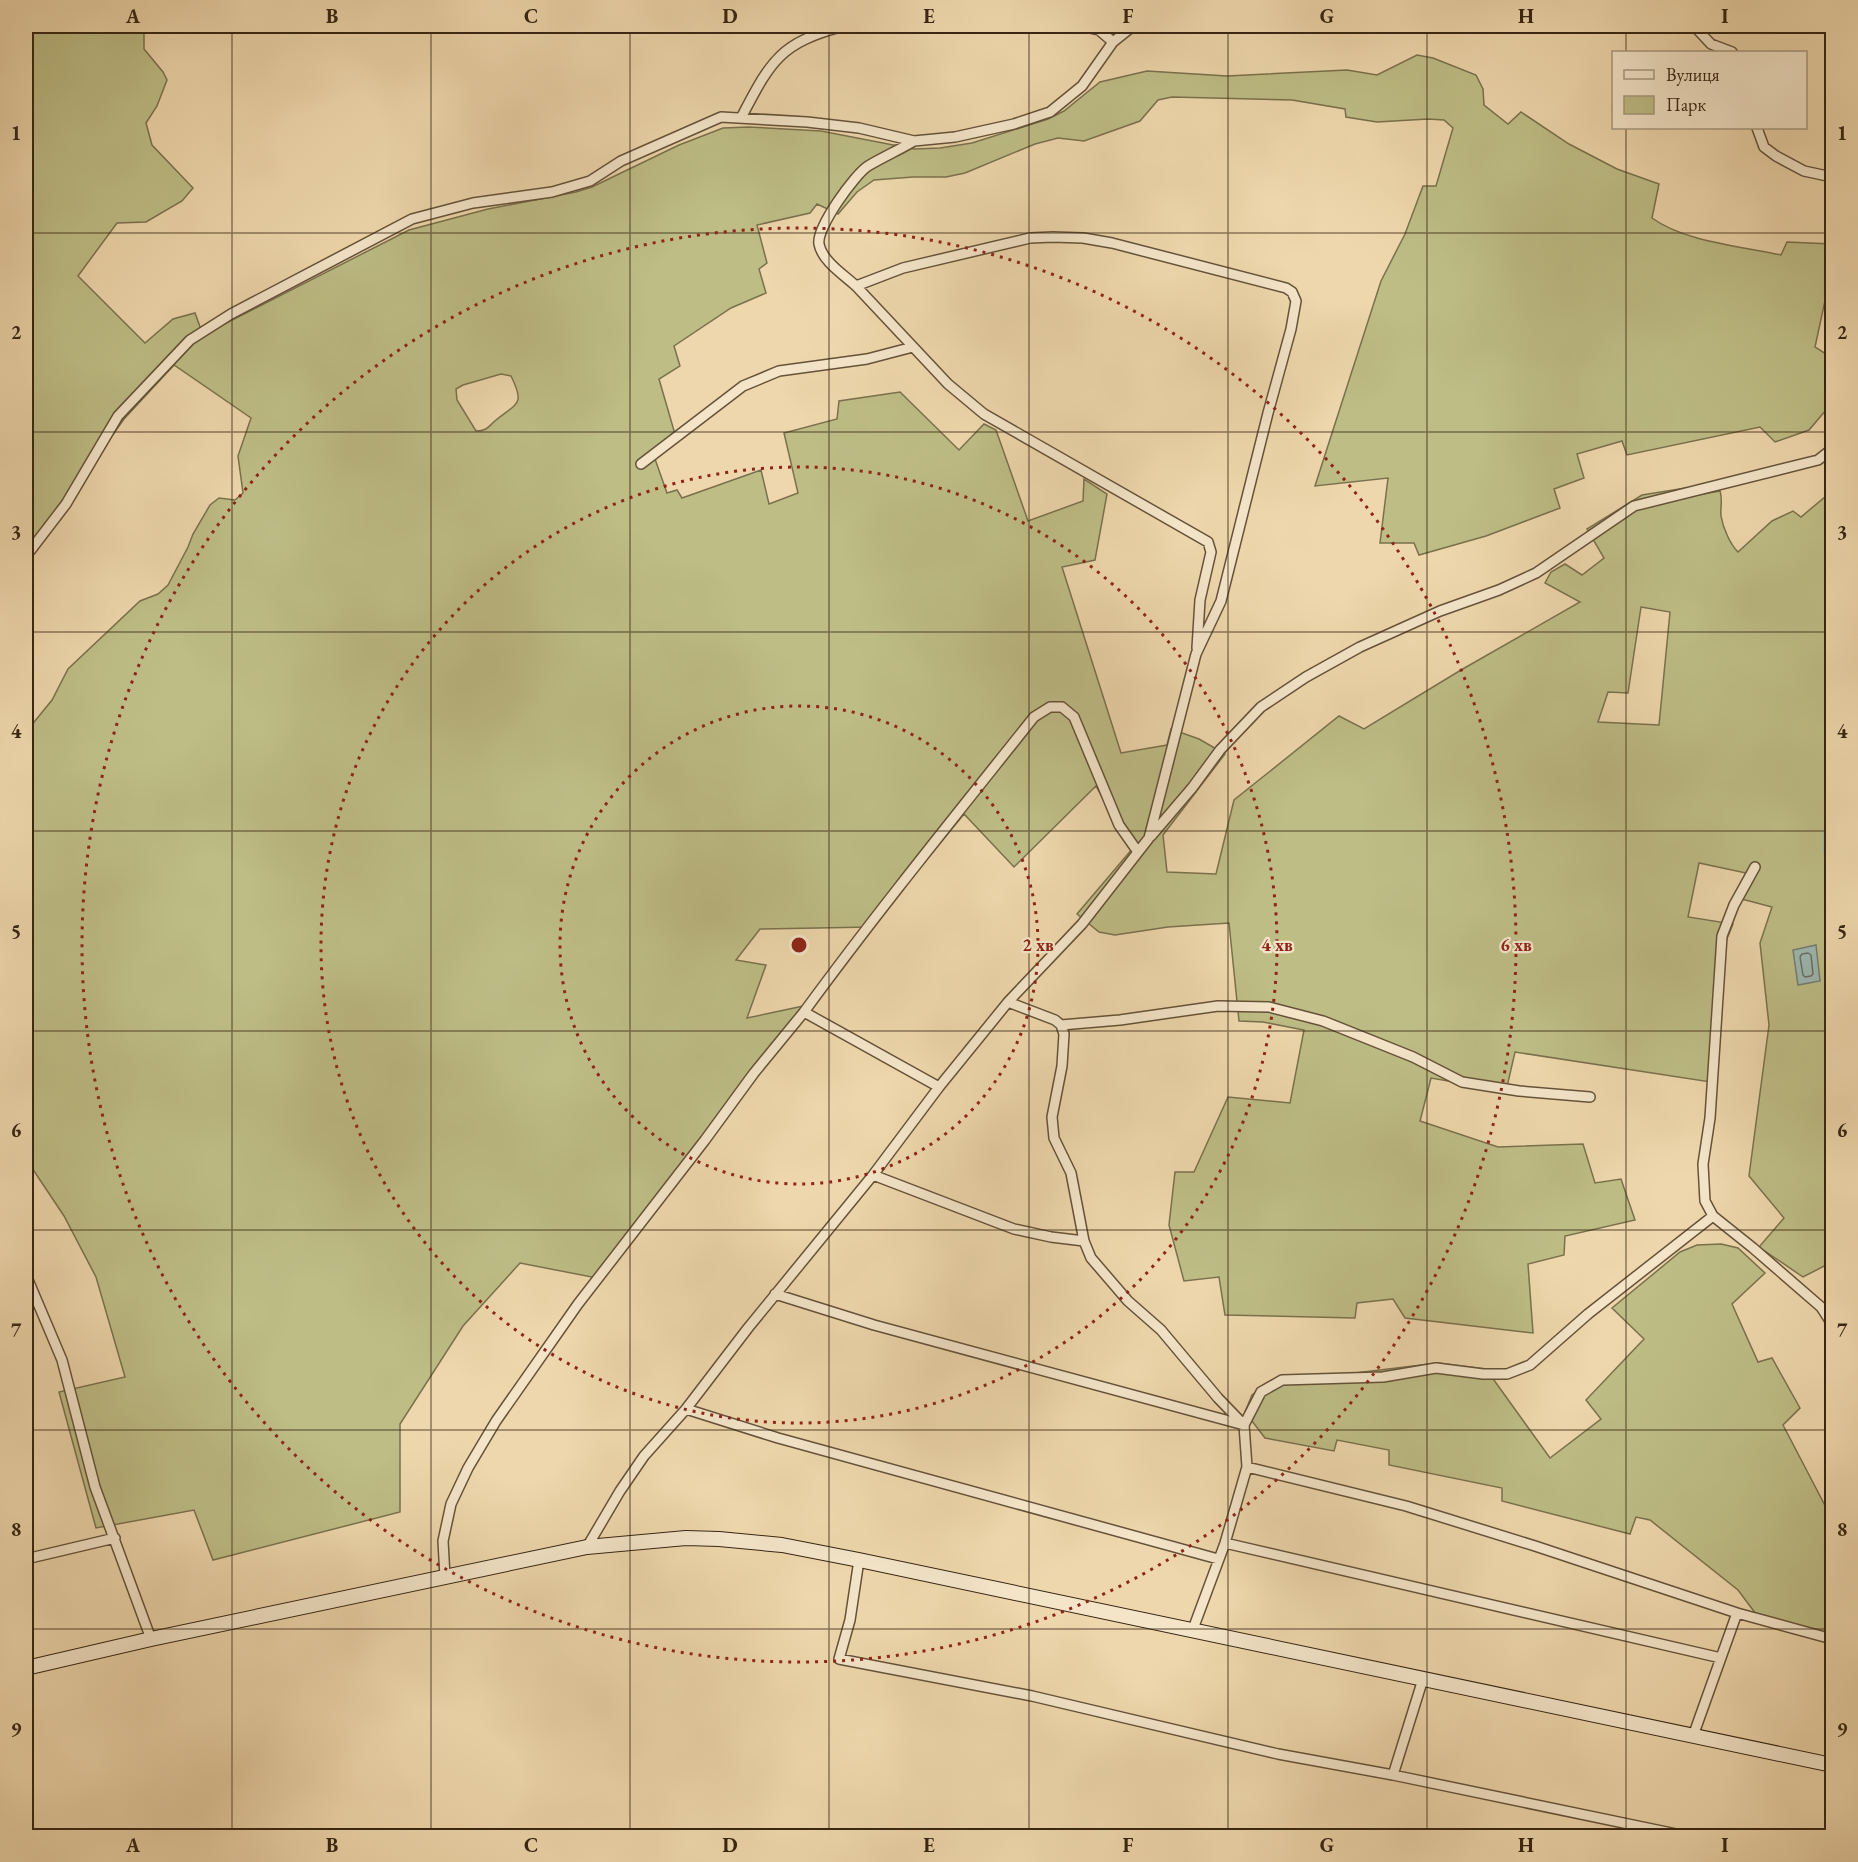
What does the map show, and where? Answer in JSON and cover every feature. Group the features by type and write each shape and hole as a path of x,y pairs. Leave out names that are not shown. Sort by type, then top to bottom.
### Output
{"main road":[{"path":"26,1668 151,1639 587,1547 686,1538 719,1539 782,1545 859,1560 1833,1765"}],"street":[{"path":"741,118 766,72 777,58 790,46 823,32 844,26 1015,26"},
{"path":"1080,26 1099,30 1113,42"},
{"path":"26,554 66,504 118,416 190,339 349,250 412,219 473,203 552,192 590,181 621,161 721,117 807,122 859,128 914,141 955,137 1014,124 1050,112 1082,86 1113,42 1132,26"},
{"path":"1694,26 1711,44 1729,51"},
{"path":"1757,129 1764,147 1776,156 1804,171 1833,177"},
{"path":"914,141 867,166 846,189 829,216 819,239 819,245 831,263 856,286 948,384 984,414 1208,542 1211,552 1200,600 1196,654 1149,838"},
{"path":"856,286 914,265 1030,238 1053,237 1112,243 1278,286 1292,292 1296,301 1291,329 1221,601 1196,654"},
{"path":"641,464 717,404 751,382 780,371 867,359 913,346"},
{"path":"587,1547 644,1456 686,1409 775,1294 873,1175 939,1087 1008,1002 1082,924 1220,750 1261,707 1360,647 1440,611 1499,590 1536,573 1634,506 1818,460 1833,448"},
{"path":"445,1577 443,1541 451,1504 468,1468 496,1420 578,1304 754,1073 804,1012 929,846 1034,717 1050,707 1062,707 1074,717 1119,825 1138,852"},
{"path":"1755,867 1734,905 1722,936 1711,1107 1703,1164 1706,1201 1713,1216 1754,1248 1821,1307 1833,1324"},
{"path":"1008,1002 1055,1020 1061,1025 1064,1034 1062,1066 1052,1117 1054,1138 1071,1173 1084,1241 1091,1258 1128,1300 1161,1330 1218,1398 1244,1425"},
{"path":"1061,1025 1120,1020 1218,1006 1269,1007 1323,1021 1413,1057 1462,1082 1519,1091 1590,1097"},
{"path":"804,1012 939,1087"},
{"path":"873,1175 1014,1229 1051,1238 1084,1241"},
{"path":"1193,1629 1225,1543 1247,1467 1244,1425 1261,1392 1282,1380 1383,1377 1436,1368 1483,1374 1507,1374 1530,1365 1588,1314 1713,1216"},
{"path":"26,1275 62,1360 95,1487 151,1639"},
{"path":"775,1294 874,1325 1244,1425"},
{"path":"686,1409 778,1438 1218,1559"},
{"path":"1247,1467 1406,1506 1737,1613 1833,1639"},
{"path":"26,1559 115,1538"},
{"path":"1225,1543 1720,1658"},
{"path":"859,1560 852,1612 839,1659 1032,1696 1278,1755 1393,1775 1686,1836"},
{"path":"1693,1736 1737,1613"},
{"path":"1393,1775 1423,1679"}],"green space":[{"path":"37,26 152,26 144,34 144,49 167,80 157,106 146,123 152,145 193,188 182,201 146,222 117,223 78,276 145,343 173,319 195,313 203,335 409,230 488,209 592,187 679,145 723,128 821,131 914,149 940,148 972,143 1048,119 1064,111 1100,82 1147,71 1227,76 1347,70 1377,75 1417,55 1433,58 1476,75 1483,89 1484,105 1508,124 1521,112 1569,144 1617,169 1659,184 1652,218 1680,233 1781,255 1787,242 1832,244 1832,294 1826,296 1815,347 1832,358 1832,403 1809,430 1775,442 1760,427 1627,455 1622,441 1577,454 1584,478 1554,489 1560,508 1486,536 1419,555 1414,543 1380,543 1388,478 1315,486 1381,281 1405,234 1423,186 1436,186 1453,128 1444,120 1377,122 1346,117 1345,109 1292,100 1172,97 1158,100 1140,121 1084,141 1058,138 1035,144 965,173 946,177 874,180 857,192 838,214 817,204 810,213 757,225 767,263 759,269 766,293 731,308 674,346 680,366 659,379 677,441 655,459 667,493 677,490 682,498 761,470 769,504 798,493 784,433 837,419 839,401 900,392 959,450 984,424 996,430 1028,521 1083,501 1084,479 1107,494 1095,560 1062,567 1121,753 1167,745 1171,729 1199,739 1225,754 1163,835 1167,872 1216,874 1234,800 1339,716 1364,729 1580,602 1545,583 1551,572 1565,564 1582,575 1604,558 1587,529 1642,495 1685,488 1687,497 1720,491 1723,526 1738,552 1772,521 1793,511 1801,517 1832,491 1832,1262 1803,1277 1759,1247 1784,1218 1749,1176 1769,1025 1760,943 1772,907 1734,897 1746,873 1699,863 1688,917 1733,924 1726,941 1717,1083 1515,1052 1506,1091 1431,1078 1420,1121 1498,1147 1583,1144 1595,1183 1621,1179 1635,1220 1565,1236 1564,1255 1528,1264 1533,1333 1405,1318 1393,1299 1357,1303 1355,1318 1225,1315 1219,1277 1184,1281 1169,1225 1175,1172 1194,1172 1228,1097 1290,1103 1304,1030 1263,1022 1239,1021 1229,923 1168,927 1115,935 1099,932 1077,914 1133,848 1096,786 1014,867 964,814 872,927 760,929 736,960 766,965 747,1018 813,1004 602,1279 520,1263 463,1326 400,1424 400,1512 213,1560 194,1510 96,1528 59,1392 125,1377 96,1277 64,1216 26,1159 26,732 52,700 68,669 140,601 158,594 168,585 210,505 219,498 235,500 243,493 238,456 251,418 174,365 124,419 26,558 26,35","holes":["501,374 511,376 518,393 517,403 487,428 476,431 457,400 456,389","1641,607 1670,612 1659,725 1598,722 1608,692 1628,693"]},
{"path":"1721,1244 1738,1248 1765,1273 1732,1304 1758,1362 1772,1358 1800,1408 1783,1425 1832,1519 1832,1636 1756,1614 1738,1590 1650,1520 1636,1517 1630,1534 1502,1501 1502,1488 1389,1465 1389,1450 1337,1440 1334,1451 1265,1438 1245,1412 1252,1395 1272,1380 1330,1376 1438,1363 1486,1369 1550,1458 1601,1419 1586,1400 1644,1339 1612,1308 1680,1252 1697,1245"}],"water":[{"path":"1816,945 1820,981 1798,985 1793,950"}],"waterway":[{"path":"1832,833 1832,852"}]}
